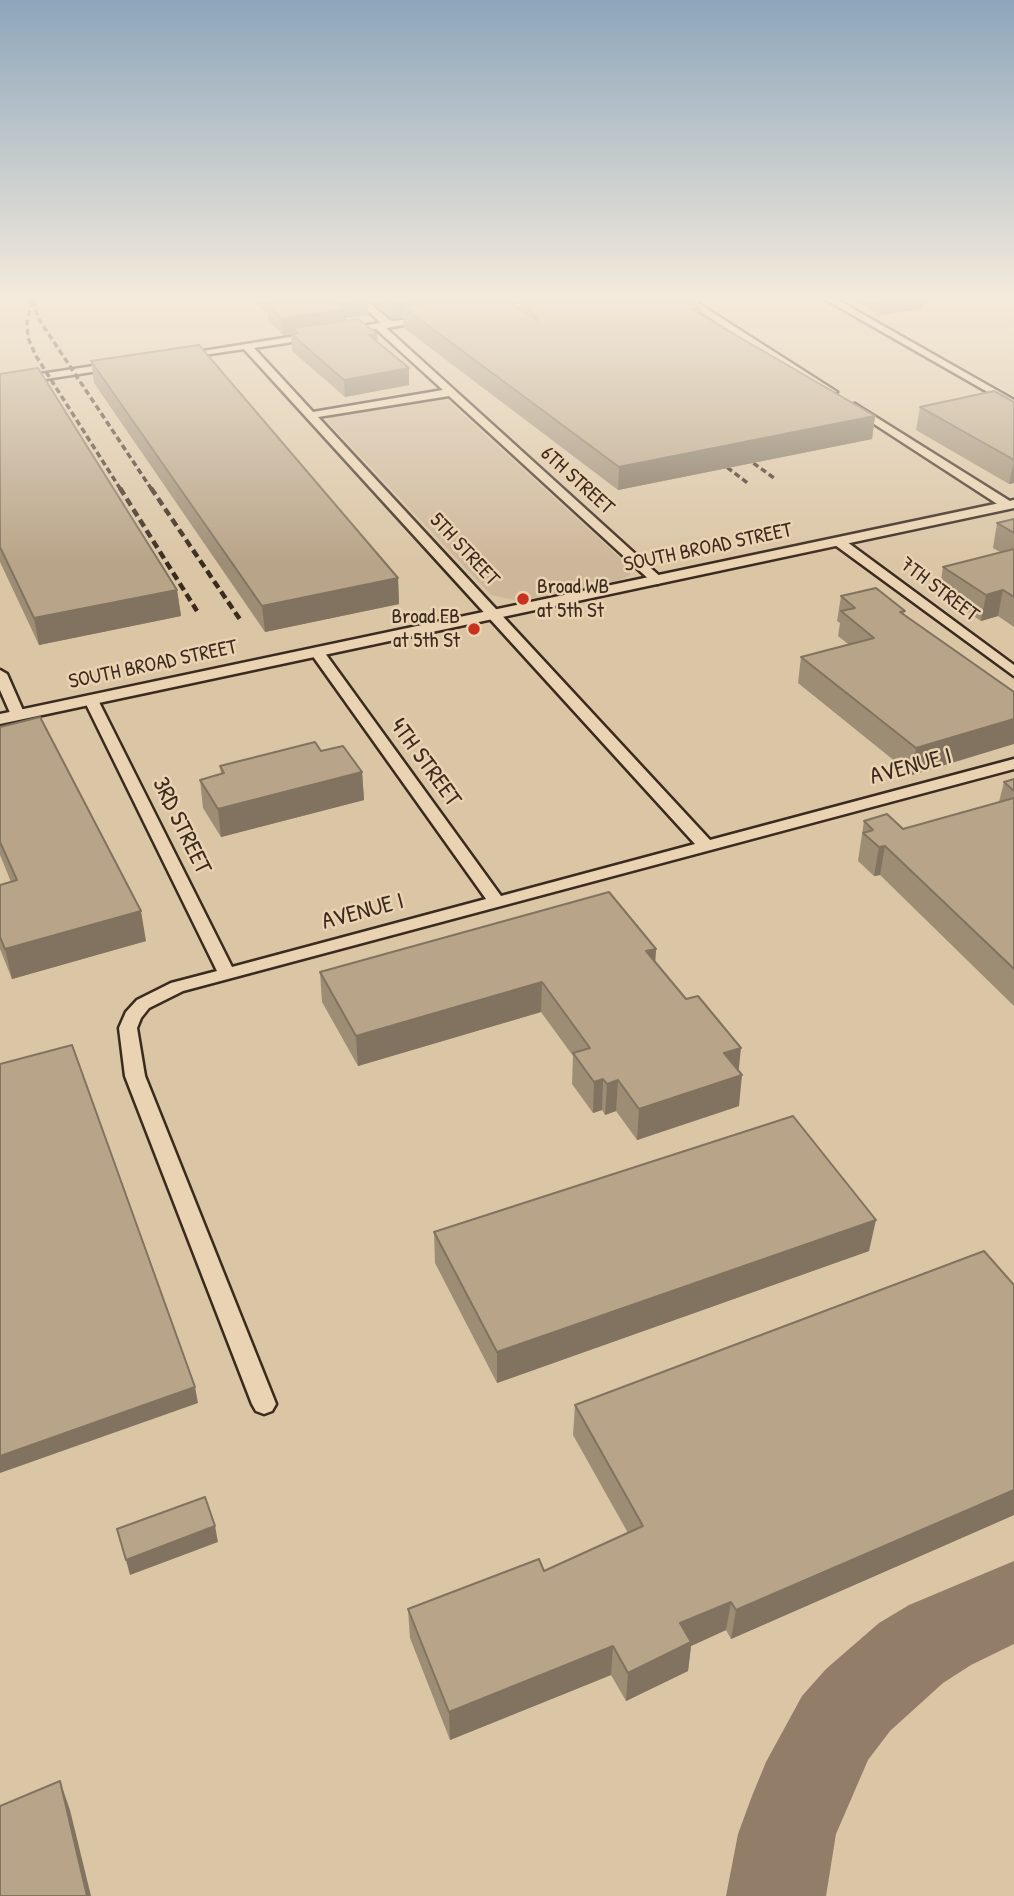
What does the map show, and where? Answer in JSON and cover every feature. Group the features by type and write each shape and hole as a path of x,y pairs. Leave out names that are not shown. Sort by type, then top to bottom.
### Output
{"street":[{"name":"5TH STREET","path":"285,386 706,846"},
{"name":"6TH STREET","path":"445,386 658,580"},
{"path":"824,386 1011,505"},
{"path":"983,386 1014,404"},
{"path":"312,415 451,392"},
{"name":"SOUTH BROAD STREET","path":"0,719 1011,505"},
{"name":"7TH STREET","path":"839,542 1014,672"},
{"name":"4TH STREET","path":"317,652 496,901"},
{"path":"0,674 18,715"},
{"name":"3RD STREET","path":"91,700 227,974"},
{"name":"AVENUE I","path":"264,1404 135,1076 128,1028 132,1016 156,996 227,974 1014,764"}],"shaded area":[{"path":"0,386 1014,386 1014,1896 0,1896"},
{"path":"436,397 446,399 629,566 632,571 630,575 620,580 518,601 491,595 326,420 336,414"}],"building":[{"path":"0,386 50,386 177,590 34,618 0,547"},
{"path":"109,386 234,386 398,578 262,606"},
{"path":"510,386 824,386 875,416 619,467"},
{"path":"994,391 1014,402 1014,460 920,407"},
{"path":"1014,519 1014,533 997,523"},
{"path":"1014,549 1014,597 1003,590 986,595 943,567"},
{"path":"876,588 905,611 900,612 1014,692 1014,719 916,748 801,657 874,638 841,611 855,608 841,596"},
{"path":"40,717 141,911 5,949 0,937 0,885 17,880 0,842 0,727"},
{"path":"315,742 321,751 343,746 362,772 218,809 200,780 224,773 220,766"},
{"path":"1014,779 1014,791 1004,782"},
{"path":"1014,798 1014,969 885,846 879,847 863,833 873,830 864,821 887,814 903,829"},
{"path":"609,892 656,949 646,951 686,999 698,996 741,1048 724,1053 742,1075 639,1109 618,1080 607,1084 603,1079 594,1082 573,1053 590,1048 542,982 356,1036 320,972"},
{"path":"72,1045 195,1387 0,1456 0,1064"},
{"path":"793,1116 876,1220 497,1352 434,1232"},
{"path":"984,1251 1014,1285 1014,1490 736,1610 731,1602 680,1623 691,1642 628,1673 613,1646 449,1712 408,1609 539,1559 544,1571 643,1526 575,1405"},
{"path":"205,1497 215,1526 126,1560 117,1529"},
{"path":"60,1781 87,1896 0,1896 0,1806"}],"taxiway":[{"path":"776,1896 787,1834 800,1796 835,1728 858,1700 911,1653 940,1635 1014,1601"}],"railway":[{"path":"55,386 121,490"},
{"path":"83,386 152,490"},
{"path":"738,452 774,478"},
{"path":"712,456 749,484"},
{"path":"120,488 197,611"},
{"path":"151,488 241,621"}],"place":[{"name":"Broad WB at 5th St","path":"523,599"},
{"name":"Broad EB at 5th St","path":"474,629"}]}
